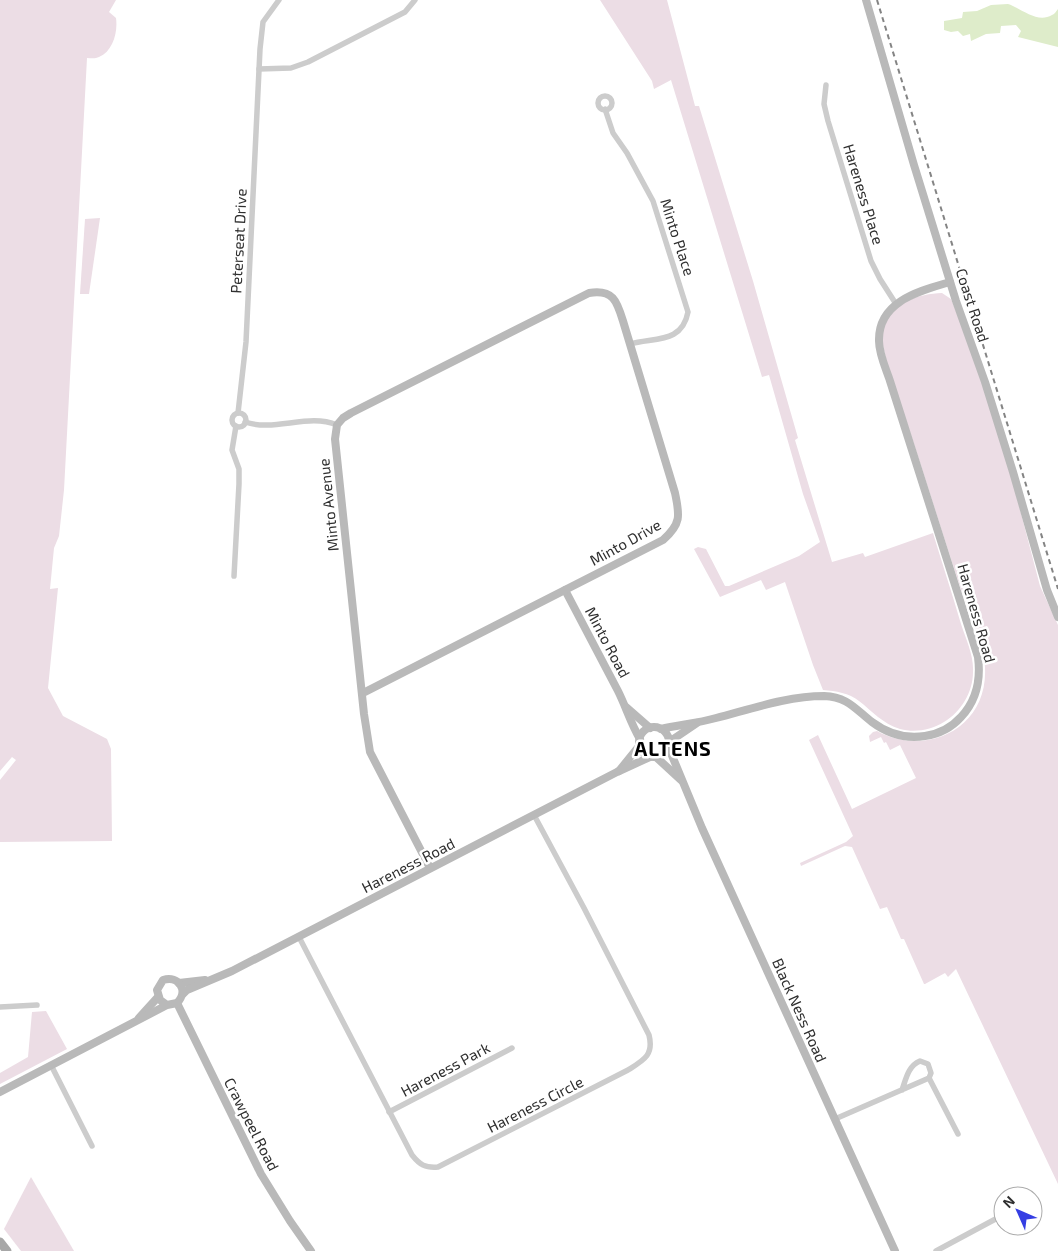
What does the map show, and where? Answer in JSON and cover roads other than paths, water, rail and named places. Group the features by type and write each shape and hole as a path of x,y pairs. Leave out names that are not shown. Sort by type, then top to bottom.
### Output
{"main road":[{"path":"0,1242 7,1251"}],"street":[{"name":"Peterseat Drive","path":"238,413 246,342 262,26 279,0"},
{"path":"259,68 284,69 308,62 405,12 415,0"},
{"name":"Coast Road","path":"866,0 950,282 1013,472 1046,590 1058,617"},
{"name":"Hareness Place","path":"826,85 824,104 828,121 871,261 880,280 896,304"},
{"name":"Minto Place","path":"604,109 613,132 654,201 688,312 687,318 674,335 664,339 646,340 630,344"},
{"name":"Hareness Road","path":"660,729 699,722 801,697 836,697 855,706 872,722 887,731 907,737 919,737 940,732 952,725 966,711 976,694 980,670 978,657 879,340 882,322 896,304 909,296 950,282"},
{"name":"Minto Drive","path":"337,425 351,413 589,293 605,293 614,298 619,309 679,508 674,529 663,540 363,693"},
{"path":"234,576 239,469 232,450 236,426 232,419 238,413 244,416 245,422"},
{"path":"245,422 260,426 319,421 337,425"},
{"path":"236,426 240,426 245,422"},
{"name":"Minto Avenue","path":"337,425 335,439 364,714 370,752 430,868"},
{"name":"Minto Road","path":"565,590 626,707 629,720 640,742"},
{"name":"Minto Road","path":"626,707 650,728"},
{"path":"669,744 666,733 660,729 650,728 643,732 640,742 646,754 654,757 664,753 669,744 699,722"},
{"name":"Hareness Road","path":"617,772 640,742"},
{"name":"Black Ness Road","path":"669,744 681,780 895,1251"},
{"name":"Hareness Road","path":"183,994 187,990 232,972 617,772 654,757"},
{"name":"Black Ness Road","path":"654,757 681,780"},
{"name":"Hareness Circle","path":"299,937 412,1155 426,1167 438,1167 628,1070 640,1063 648,1054 651,1048 649,1035 534,815"},
{"path":"0,1092 167,1005 177,1003 183,994 183,988 179,982 172,979 163,980 158,987 158,997 167,1005"},
{"name":"Hareness Road","path":"179,982 210,980"},
{"path":"134,1023 158,997"},
{"name":"Crawpeel Road","path":"177,1003 261,1174 311,1251"},
{"path":"0,1007 37,1005"},
{"name":"Hareness Park","path":"390,1112 512,1048"},
{"path":"902,1090 908,1073 917,1062 928,1064 931,1073 929,1078 958,1134"},
{"path":"51,1066 92,1146"},
{"path":"835,1119 929,1078"},
{"path":"936,1251 993,1220"}],"railway":[{"path":"877,0 1058,589"}],"district":[{"name":"ALTENS","path":"673,748"}]}
